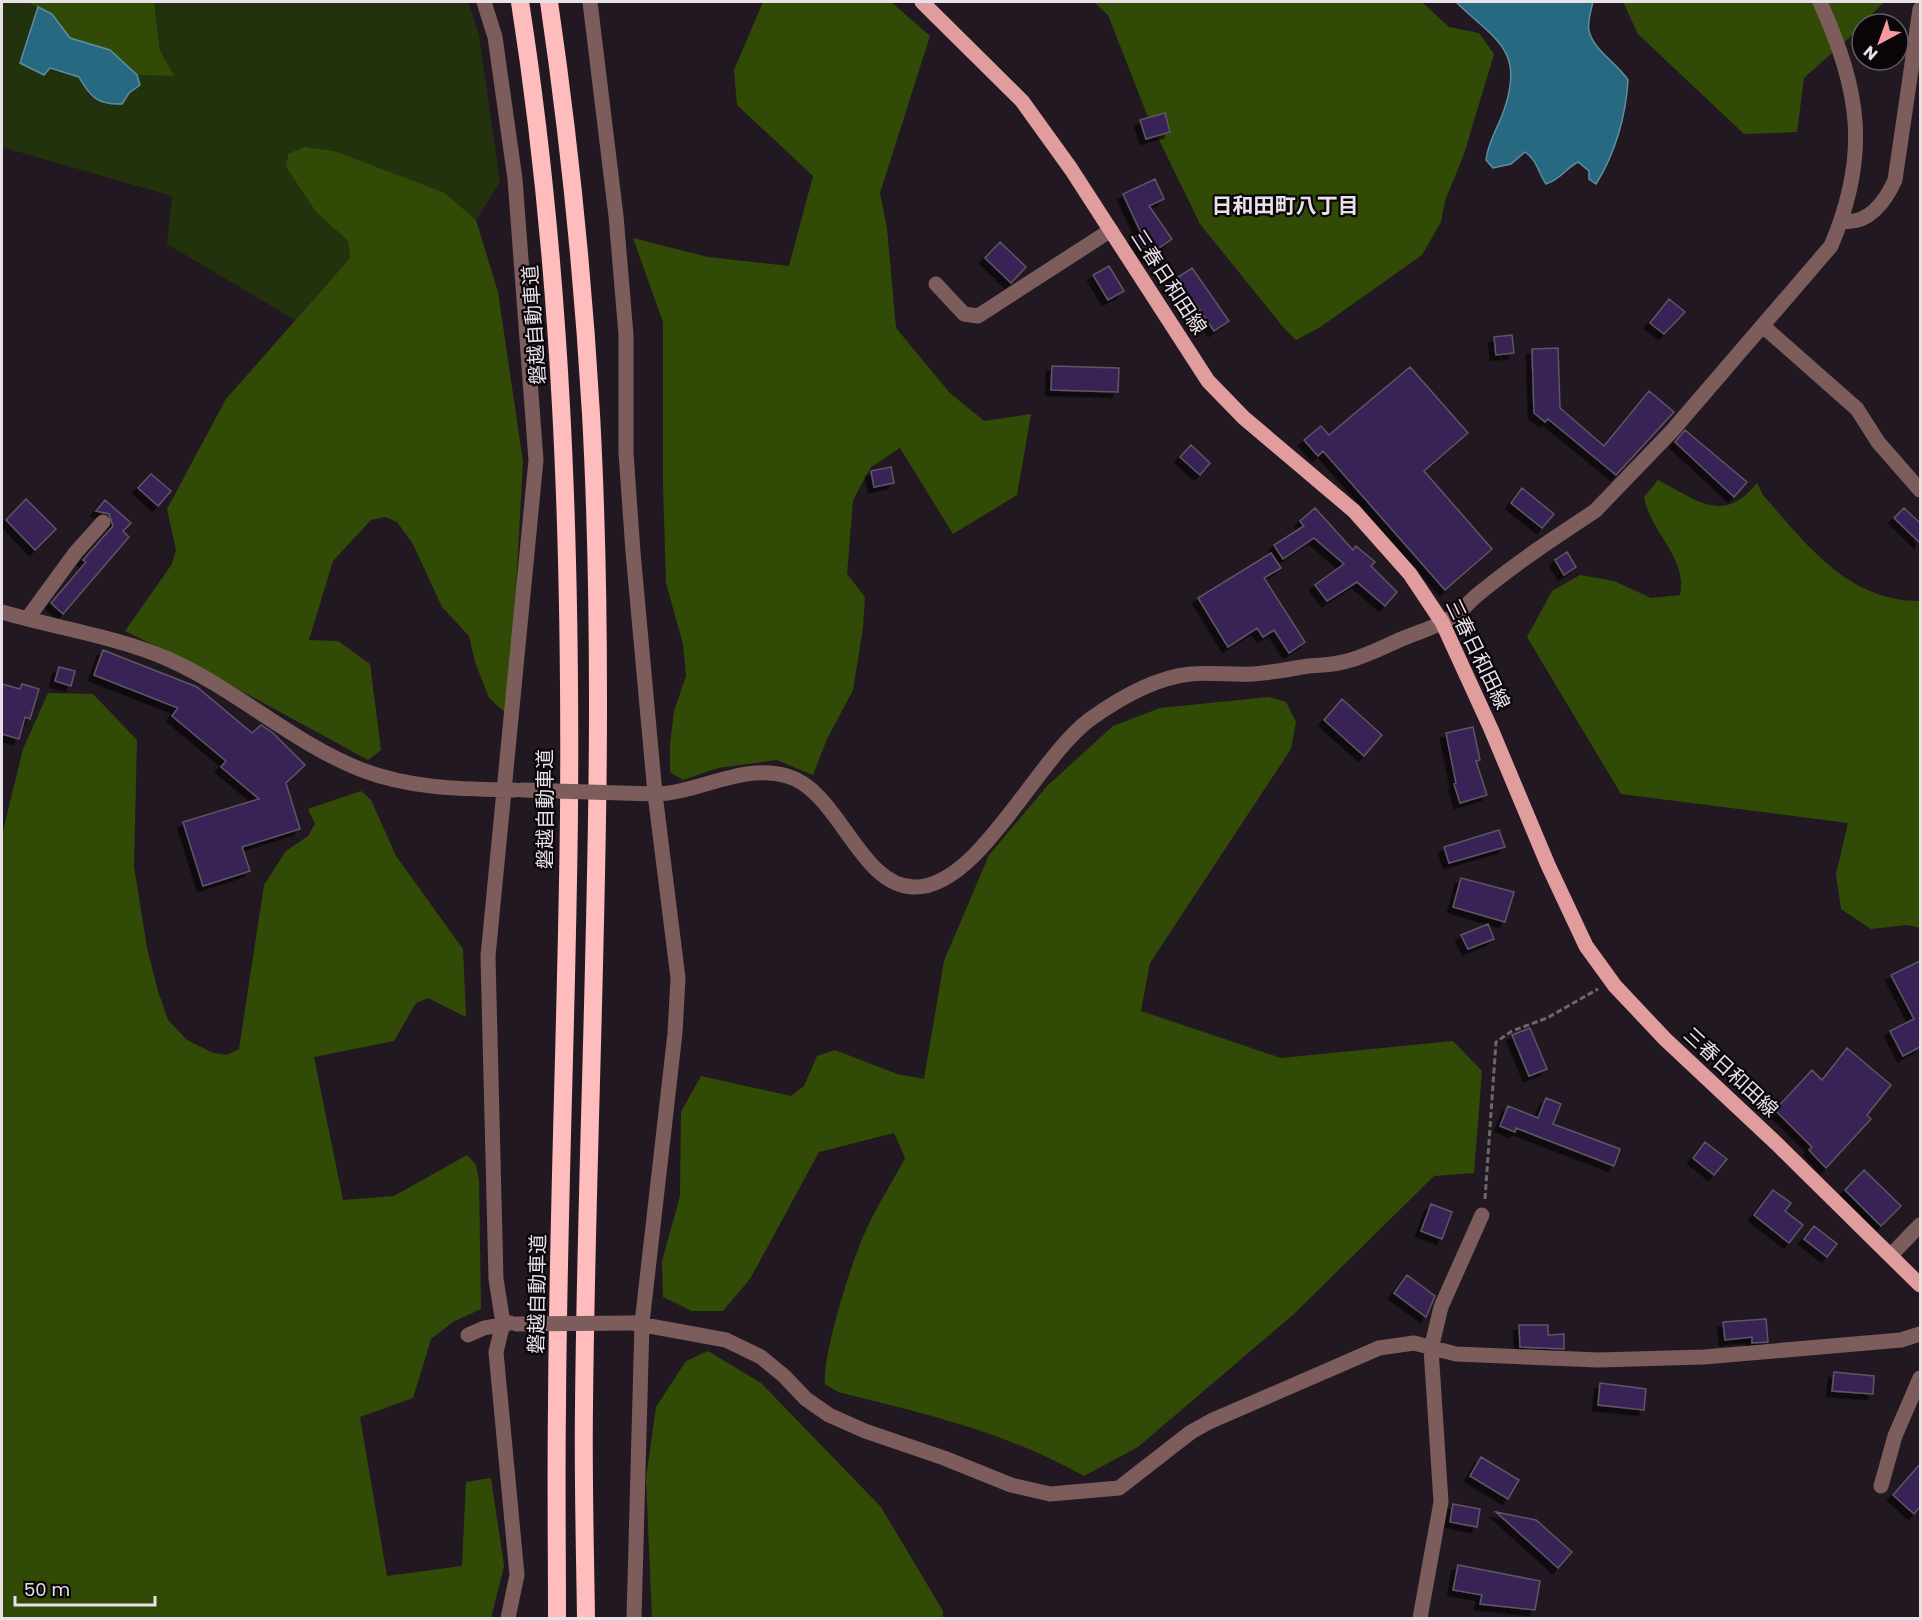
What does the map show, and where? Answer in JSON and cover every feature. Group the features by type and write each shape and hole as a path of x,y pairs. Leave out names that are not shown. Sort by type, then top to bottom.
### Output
{"highway":[{"name":"磐越自動車道","path":"520,2 535,98 552,253 565,480 569,810 557,1406 557,1618"},
{"path":"549,2 579,244 594,485 597,806 584,1406 585,1618"}],"main road":[{"name":"三春日和田線","path":"922,2 1022,101 1071,169 1208,381 1244,417 1354,511 1410,574 1442,622 1491,729 1548,865 1587,946 1611,980 1659,1033 1777,1144 1920,1285"}],"street":[{"path":"484,2 495,38 515,179 536,460 506,790 488,956 496,1279 509,1323 496,1352 517,1575 508,1618"},
{"path":"590,2 617,228 626,335 626,453 655,794 678,978 674,1045 637,1323 634,1618"},
{"path":"2,612 117,642 167,659 215,683 336,758 362,770 412,784 448,790 655,794 691,790 740,775 766,772 788,776 805,784 828,806 877,870 894,881 913,888 944,881 962,868 980,850 1054,753 1069,738 1088,720 1135,692 1154,683 1190,674 1253,674 1343,662 1373,653 1442,622 1558,535 1594,511 1611,495 1764,327 1831,246 1842,221 1855,167 1858,132 1844,61 1820,2"},
{"path":"1842,221 1852,223 1874,211 1895,180 1920,9"},
{"path":"936,284 964,314 978,316 1111,230"},
{"path":"1764,327 1857,409 1866,419 1878,442 1920,490"},
{"path":"27,619 76,552 103,522"},
{"path":"1419,1618 1441,1502 1431,1349 1441,1307 1482,1215"},
{"path":"1890,1255 1920,1225"},
{"path":"468,1335 509,1323 637,1323 726,1340 761,1357 784,1376 806,1399 829,1415 865,1431 1011,1485 1050,1494 1119,1488 1191,1432 1379,1348 1414,1343 1456,1354 1598,1360 1704,1357 1918,1340"},
{"path":"1881,1486 1895,1436 1920,1378"}],"path":[{"path":"1482,1215 1487,1189 1496,1042 1512,1031 1547,1018 1611,980"}],"green space":[{"path":"2,2 27,2 38,7 21,63 79,77 90,96 122,104 129,93 140,85 137,75 174,76 160,50 154,2 468,2 479,35 500,182 476,220 445,193 288,154 286,167 316,212 348,241 350,258 295,320 167,244 172,196 2,147"},
{"path":"27,2 154,2 160,50 174,76 137,75 110,50 70,38 52,14"},
{"path":"763,2 891,2 930,36 880,193 887,229 896,328 950,393 984,421 1031,414 1017,495 953,534 900,448 871,467 853,500 847,574 865,597 863,628 853,690 827,739 813,775 777,760 718,768 683,780 670,772 670,744 674,711 686,676 683,644 666,583 663,484 663,322 633,238 708,257 789,266 813,176 737,105 734,70"},
{"path":"1094,2 1422,2 1449,27 1479,33 1494,54 1464,154 1445,201 1441,222 1422,255 1319,328 1296,340 1200,224 1148,117 1108,15"},
{"path":"1623,2 1884,2 1874,12 1850,12 1850,37 1804,78 1797,132 1744,134 1638,34"},
{"path":"304,147 334,151 445,193 476,220 498,292 523,462 509,716 489,698 475,662 469,636 442,607 413,544 397,522 385,517 371,520 333,561 309,640 338,641 370,664 381,750 368,760 192,664 125,631 172,564 176,550 167,509 226,399 350,258 348,241 316,212 286,167 288,154"},
{"path":"1658,480 1697,501 1721,506 1733,503 1745,496 1757,483 1763,495 1813,550 1850,581 1872,592 1895,599 1920,601 1920,928 1907,925 1871,929 1841,909 1836,874 1848,823 1621,794 1527,637 1552,591 1580,575 1614,581 1651,598 1680,595 1679,569 1653,522 1644,497"},
{"path":"48,693 93,694 137,740 134,866 147,948 168,1020 187,1040 213,1053 227,1055 239,1049 264,885 286,851 308,836 315,824 308,809 361,791 371,800 396,856 463,949 466,1017 428,998 416,1003 394,1041 314,1057 343,1200 394,1196 467,1155 476,1165 479,1180 481,1309 453,1322 431,1339 413,1398 360,1417 387,1576 462,1566 466,1482 491,1478 504,1566 491,1618 2,1618 2,835 23,749"},
{"path":"1269,697 1286,702 1296,722 1291,749 1150,963 1141,1011 1281,1058 1453,1041 1482,1071 1474,1173 1434,1176 1295,1313 1138,1447 1084,1476 1054,1460 994,1435 933,1416 838,1392 825,1384 825,1370 833,1329 854,1260 871,1219 905,1158 894,1133 819,1152 750,1279 723,1311 692,1311 663,1297 662,1261 680,1196 681,1112 701,1076 791,1096 804,1086 817,1056 835,1050 897,1074 924,1079 944,961 989,855 1047,786 1113,726 1160,708"},
{"path":"708,1351 761,1383 881,1507 943,1611 943,1618 652,1618 646,1478 656,1407 686,1361"}],"water":[{"path":"1456,2 1593,2 1588,24 1592,38 1628,80 1625,107 1618,134 1609,160 1596,184 1589,179 1589,171 1578,162 1555,180 1546,184 1535,162 1525,152 1511,164 1493,168 1486,160 1509,92 1511,75 1509,60 1495,38"},
{"path":"38,7 52,14 70,38 110,50 137,75 140,85 129,93 122,104 107,103 91,95 79,77 50,68 44,75 20,63"}],"building":[{"path":"1165,113 1170,132 1146,139 1140,120"},
{"path":"1155,179 1164,199 1149,206 1172,239 1147,256 1134,238 1141,233 1123,194"},
{"path":"1000,242 1026,267 1011,283 985,258"},
{"path":"1109,266 1124,291 1108,300 1093,275"},
{"path":"1192,268 1229,321 1214,331 1193,300 1188,304 1172,281"},
{"path":"1669,299 1685,312 1664,334 1650,323"},
{"path":"1512,335 1514,353 1496,355 1494,337"},
{"path":"1558,348 1560,408 1604,446 1649,391 1674,412 1616,475 1548,419 1545,422 1534,413 1532,349"},
{"path":"1052,366 1119,368 1118,392 1051,390"},
{"path":"1410,367 1468,433 1424,471 1492,549 1445,590 1323,451 1318,456 1304,440 1321,426 1329,435"},
{"path":"1685,430 1747,482 1734,497 1675,442"},
{"path":"1191,445 1210,463 1200,475 1180,457"},
{"path":"891,467 894,483 874,487 871,471"},
{"path":"151,474 171,491 158,506 138,488"},
{"path":"1522,488 1554,514 1542,528 1511,503"},
{"path":"26,499 56,529 35,550 6,520"},
{"path":"105,500 131,523 123,531 129,537 63,614 51,603 86,562 83,560 113,526 109,514 96,511"},
{"path":"1315,508 1353,550 1356,546 1375,562 1371,566 1397,592 1385,606 1357,582 1327,601 1315,585 1344,564 1314,538 1283,559 1274,545 1304,526 1300,521"},
{"path":"1904,508 1920,523 1920,543 1894,518"},
{"path":"1567,552 1576,567 1564,575 1555,560"},
{"path":"1271,553 1281,568 1264,578 1305,642 1289,653 1274,630 1263,637 1257,628 1228,647 1198,598"},
{"path":"103,650 197,687 252,733 261,725 273,733 305,765 286,783 300,829 242,847 250,871 203,886 183,822 259,799 221,767 226,761 172,716 178,708 94,675"},
{"path":"59,667 75,671 71,686 55,681"},
{"path":"2,684 20,689 22,684 39,689 30,719 25,717 19,739 2,734"},
{"path":"1342,699 1382,735 1364,756 1324,720"},
{"path":"1473,727 1480,760 1476,761 1487,795 1460,803 1454,784 1456,783 1446,733"},
{"path":"1499,830 1505,847 1449,863 1444,847"},
{"path":"1461,878 1514,892 1505,922 1453,907"},
{"path":"1488,924 1494,939 1468,949 1461,935"},
{"path":"1920,961 1920,1047 1903,1056 1890,1031 1914,1019 1891,975"},
{"path":"1530,1028 1547,1069 1529,1076 1512,1035"},
{"path":"1847,1048 1891,1085 1867,1115 1871,1119 1826,1168 1809,1150 1812,1147 1775,1110 1812,1070 1822,1080"},
{"path":"1546,1098 1561,1104 1553,1124 1620,1149 1614,1166 1516,1128 1515,1132 1500,1126 1508,1106 1538,1118"},
{"path":"1705,1142 1727,1159 1714,1175 1693,1158"},
{"path":"1864,1170 1901,1206 1881,1226 1845,1190"},
{"path":"1773,1190 1791,1203 1785,1211 1803,1225 1789,1243 1754,1215"},
{"path":"1431,1204 1452,1212 1442,1239 1421,1231"},
{"path":"1814,1226 1837,1244 1827,1257 1804,1239"},
{"path":"1407,1275 1435,1296 1426,1317 1394,1293"},
{"path":"1766,1319 1768,1342 1752,1343 1752,1337 1725,1340 1723,1322"},
{"path":"1519,1325 1548,1325 1548,1335 1564,1334 1564,1349 1520,1347"},
{"path":"1834,1372 1874,1376 1873,1394 1832,1391"},
{"path":"1600,1383 1646,1389 1644,1410 1598,1405"},
{"path":"1481,1457 1519,1480 1508,1499 1470,1476"},
{"path":"1920,1464 1920,1507 1914,1514 1893,1495"},
{"path":"1453,1504 1480,1509 1477,1527 1450,1522"},
{"path":"1496,1512 1536,1520 1572,1552 1558,1568"},
{"path":"1458,1565 1540,1581 1535,1610 1480,1604 1482,1595 1453,1590"}],"district":[{"name":"日和田町八丁目","path":"1285,206"}]}
